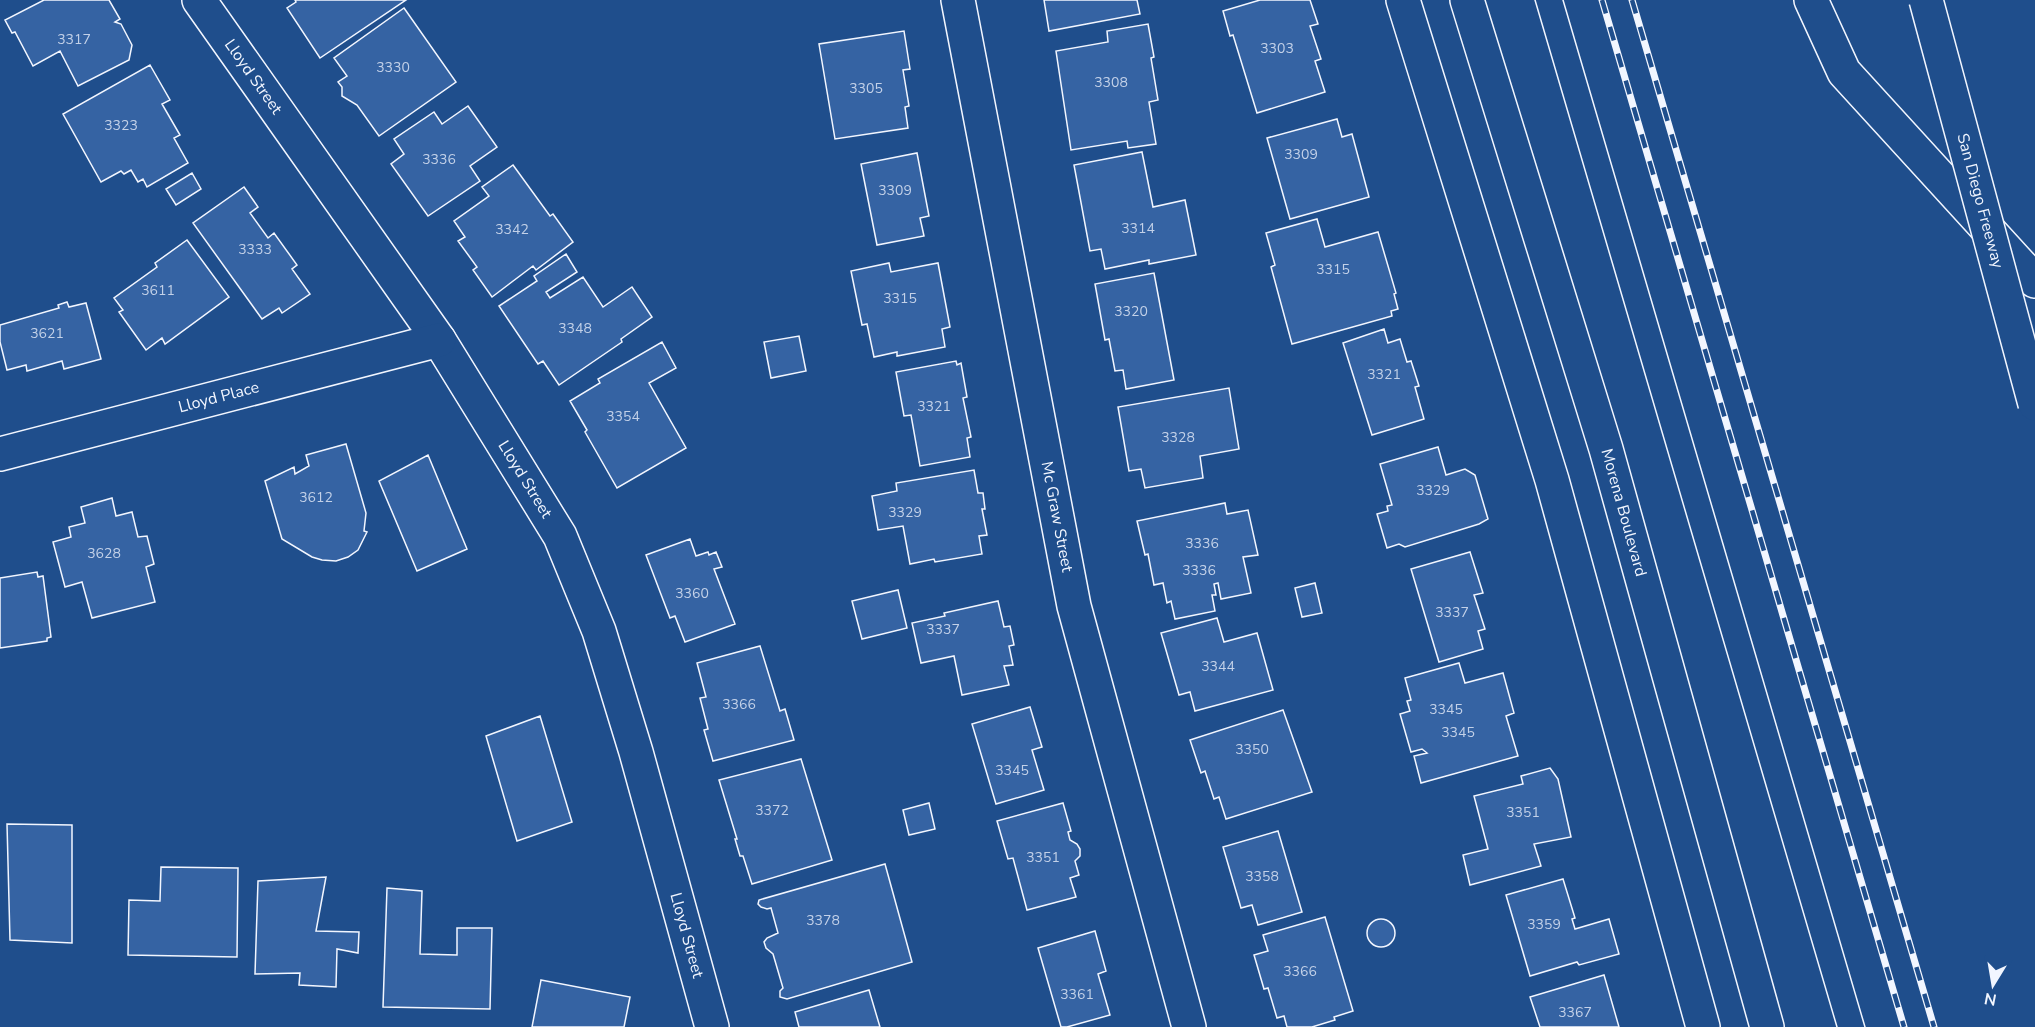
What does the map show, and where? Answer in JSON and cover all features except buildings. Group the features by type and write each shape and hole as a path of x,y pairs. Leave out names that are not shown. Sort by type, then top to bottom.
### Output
{"main road":[{"name":"Lloyd Street","path":"200,0 439,340 560,537 600,631 712,1027"},
{"name":"Mc Graw Street","path":"958,0 1074,606 1190,1027"},
{"path":"1403,0 1552,480 1703,1027"},
{"name":"Morena Boulevard","path":"1467,0 1606,450 1767,1027"},
{"path":"1811,0 1844,72 2035,281"},
{"name":"San Diego Freeway","path":"1926,0 2035,404"},
{"name":"Lloyd Place","path":"0,454 439,340"}],"tram line":[{"path":"1535,0 1837,1027"},
{"path":"1563,0 1865,1027"}],"railway":[{"path":"1602,0 1904,1027"},
{"path":"1632,0 1934,1027"}]}
